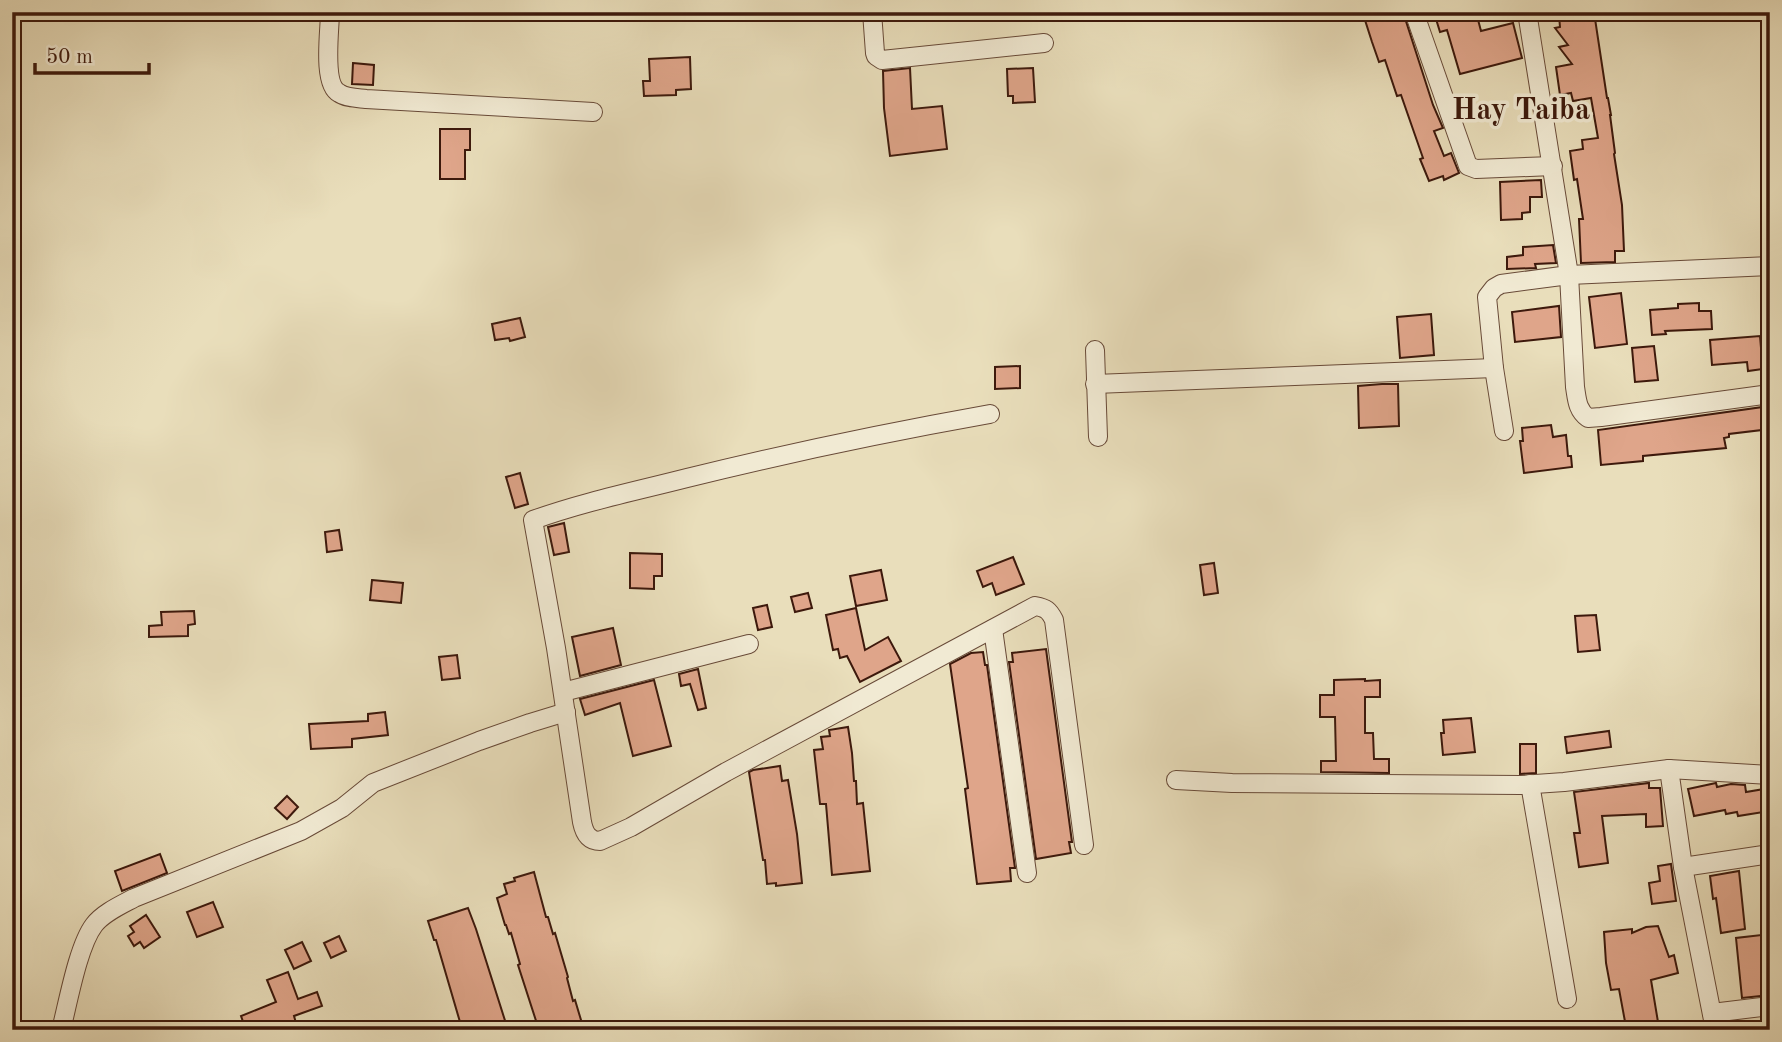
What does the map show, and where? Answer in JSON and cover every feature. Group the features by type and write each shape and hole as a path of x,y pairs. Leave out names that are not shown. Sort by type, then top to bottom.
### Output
{"street":[{"path":"330,12 329,72 334,89 339,93 366,99 593,112"},
{"path":"872,12 875,53 878,59 882,60 1044,43"},
{"path":"1414,12 1468,166 1476,169 1553,166"},
{"path":"1527,12 1569,275 1577,404 1582,414 1588,418 1770,394"},
{"path":"1504,431 1493,368 1487,297 1494,288 1501,284 1569,275 1770,266"},
{"path":"1094,350 1098,437"},
{"path":"1095,384 1493,368"},
{"path":"990,414 872,436 712,472 565,509 533,520 584,830 587,836 600,841 631,827 726,772 1035,606 1046,608 1054,620 1084,845"},
{"path":"993,629 1027,873"},
{"path":"563,692 749,644"},
{"path":"61,1030 86,942 94,925 111,910 134,898 302,831 342,808 373,783 479,741 566,712"},
{"path":"1176,779 1232,783 1530,785 1669,769 1770,775"},
{"path":"1669,769 1683,867 1713,1021 1770,1006"},
{"path":"1530,785 1567,999"},
{"path":"1683,867 1770,854"}],"building":[{"path":"1387,12 1403,12 1443,128 1434,131 1444,156 1451,153 1459,173 1444,180 1443,176 1429,181 1401,95 1397,96 1385,60 1379,62 1372,42 1365,20"},
{"path":"1446,12 1476,12 1481,31 1513,23 1522,58 1460,74 1447,30 1440,32 1436,19 1447,16"},
{"path":"1563,12 1594,12 1622,205 1624,251 1615,251 1615,262 1581,263 1579,219 1583,219 1570,151 1583,149 1582,140 1598,138 1591,98 1573,101 1571,93 1560,95 1556,67 1572,64 1559,47 1568,45 1555,28 1560,27 1559,15"},
{"path":"690,57 691,89 676,90 676,95 644,96 643,81 650,81 649,59"},
{"path":"353,63 374,65 373,85 352,84"},
{"path":"910,68 912,109 942,106 947,149 890,156 883,71"},
{"path":"1033,68 1035,102 1013,103 1013,96 1008,96 1007,69"},
{"path":"440,129 470,129 470,150 465,150 465,179 440,179"},
{"path":"1541,180 1542,197 1530,197 1530,212 1522,213 1522,219 1501,220 1500,182"},
{"path":"1553,245 1556,263 1535,264 1536,268 1507,269 1507,257 1523,255 1523,247"},
{"path":"1621,293 1627,344 1595,348 1589,297"},
{"path":"1699,303 1699,311 1711,311 1712,329 1665,331 1666,334 1652,335 1650,310"},
{"path":"1559,306 1561,337 1515,342 1512,312"},
{"path":"1431,314 1434,355 1400,358 1397,317"},
{"path":"520,318 525,337 510,341 509,338 495,340 492,324"},
{"path":"1760,336 1761,348 1768,348 1770,368 1748,371 1747,362 1712,365 1710,340"},
{"path":"1654,346 1658,380 1635,382 1632,348"},
{"path":"1020,366 1020,388 995,389 995,367"},
{"path":"1398,384 1399,426 1359,428 1358,386"},
{"path":"1770,406 1770,429 1729,434 1729,437 1724,438 1726,448 1643,456 1643,461 1601,465 1598,430"},
{"path":"1551,425 1553,437 1566,435 1572,467 1524,473 1520,441 1523,441 1522,428"},
{"path":"520,473 528,504 515,508 506,477"},
{"path":"564,523 569,552 554,555 548,527"},
{"path":"339,530 342,550 327,552 325,532"},
{"path":"630,553 662,554 662,576 654,576 654,589 630,588"},
{"path":"1013,557 1024,584 996,595 992,583 983,587 977,571"},
{"path":"1214,563 1218,593 1204,595 1200,565"},
{"path":"881,570 887,600 856,606 850,576"},
{"path":"372,580 403,583 401,603 370,600"},
{"path":"808,593 812,608 795,612 791,597"},
{"path":"767,605 772,627 758,630 753,608"},
{"path":"856,608 865,650 888,637 901,661 860,682 847,656 840,658 838,649 833,650 826,615"},
{"path":"194,611 195,624 188,625 188,636 149,637 149,626 162,625 161,612"},
{"path":"1596,615 1600,650 1578,652 1575,616"},
{"path":"613,628 621,665 580,676 572,637"},
{"path":"1046,649 1072,842 1069,842 1071,853 1036,859 1009,662 1013,662 1012,653"},
{"path":"983,652 1015,868 1010,868 1011,881 977,884 965,789 968,788 950,664 971,653"},
{"path":"457,655 460,678 442,680 439,657"},
{"path":"698,669 706,708 698,710 690,684 681,686 679,674"},
{"path":"654,680 671,746 633,756 620,703 585,715 580,699"},
{"path":"1334,680 1380,680 1380,697 1365,697 1365,733 1373,733 1374,759 1389,759 1389,773 1321,772 1321,761 1336,761 1335,717 1320,717 1320,695 1334,695"},
{"path":"385,712 388,735 352,739 352,747 311,749 309,724 368,721 368,714"},
{"path":"1471,718 1475,752 1443,755 1443,720"},
{"path":"848,727 857,804 863,803 870,871 832,875 826,804 820,804 814,750 823,749 821,737 830,736 829,730"},
{"path":"1609,731 1611,747 1567,753 1565,737"},
{"path":"1520,744 1536,744 1536,773 1520,774"},
{"path":"780,766 782,781 788,780 802,883 776,886 776,883 767,884 749,772"},
{"path":"1649,783 1649,788 1660,788 1663,826 1646,827 1646,814 1602,816 1608,863 1579,867 1574,833 1580,833 1574,792"},
{"path":"1716,783 1717,787 1745,785 1746,792 1770,788 1770,811 1738,816 1737,812 1726,814 1725,810 1694,816 1688,789"},
{"path":"287,796 298,807 287,819 275,808"},
{"path":"160,854 167,873 122,891 115,871"},
{"path":"1671,864 1676,901 1652,904 1649,883 1660,881 1658,866"},
{"path":"1739,871 1745,929 1721,933 1710,876"},
{"path":"534,872 546,917 553,934 555,933 573,1001 575,1000 584,1030 539,1030 518,965 520,964 511,933 509,934 505,925 497,898 507,894 504,884"},
{"path":"213,902 223,927 197,937 187,912"},
{"path":"468,908 508,1030 463,1030 460,1022 428,921"},
{"path":"146,915 160,937 144,948 140,942 134,946 128,936 134,932 130,926"},
{"path":"1658,926 1669,957 1674,955 1678,973 1651,980 1658,1022 1626,1027 1619,989 1611,990 1604,932 1632,929 1632,933 1646,927"},
{"path":"1770,934 1770,995 1742,998 1736,938"},
{"path":"339,936 346,951 331,958 324,943"},
{"path":"302,942 311,961 294,969 285,950"},
{"path":"288,972 298,999 317,992 322,1006 294,1016 298,1030 272,1030 269,1024 246,1030 241,1016 276,1002 267,980"}],"district":[{"name":"Hay Taiba","path":"1521,111"}]}
